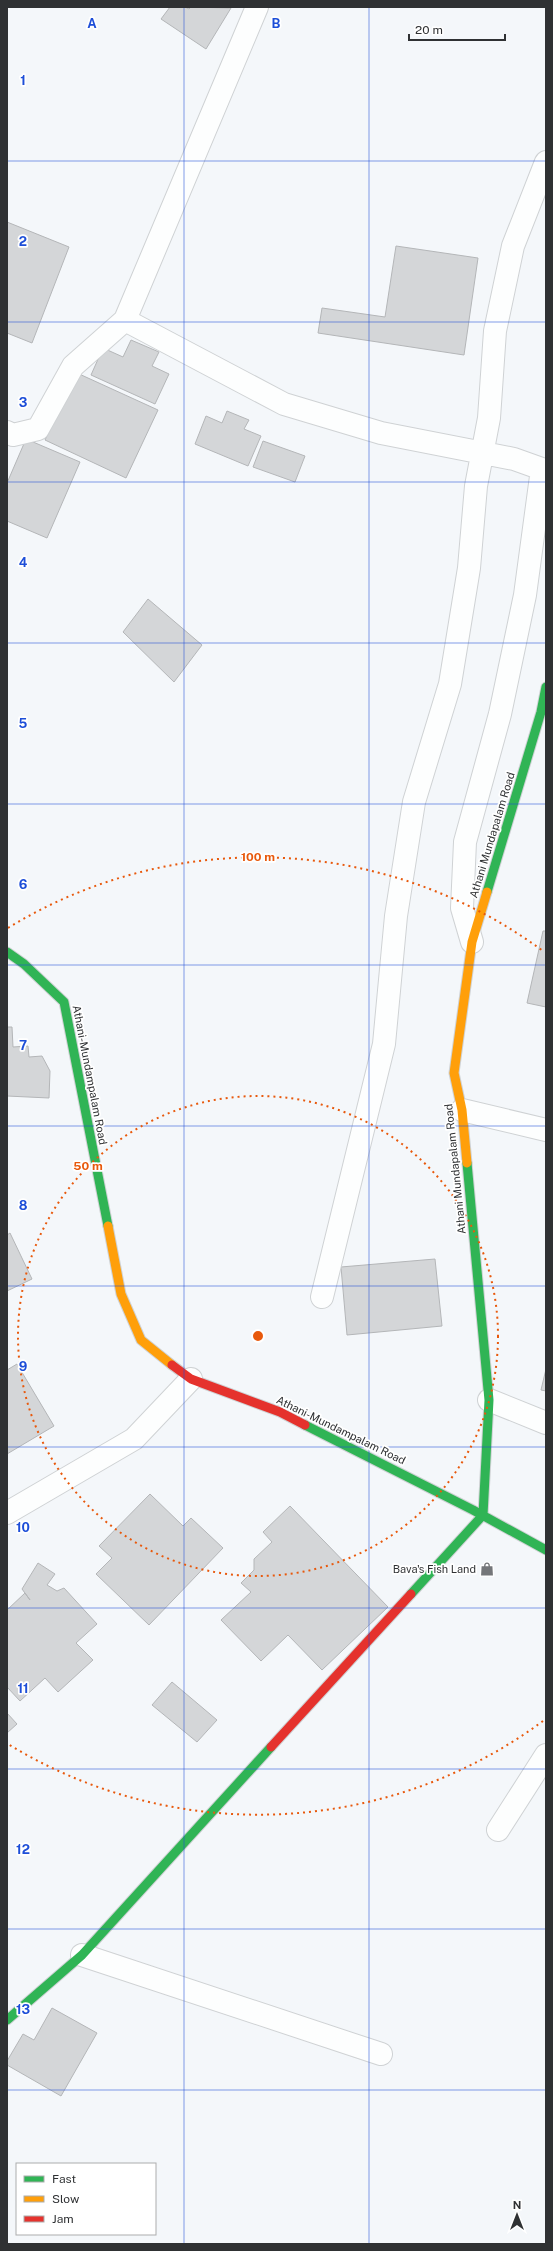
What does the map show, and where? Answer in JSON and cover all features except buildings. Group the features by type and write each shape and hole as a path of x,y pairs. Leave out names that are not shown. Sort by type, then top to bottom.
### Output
{"street":[{"path":"7,432 13,435 38,429 73,366 125,320 256,7"},
{"path":"322,1298 384,1044 396,916 414,802 450,684 469,568 476,486 489,418 495,331 512,246 546,162"},
{"path":"125,320 284,404 381,433 514,459 544,461 523,603 500,714 465,842 462,908 472,942"},
{"name":"Athani Mundapalam Road","path":"483,1515 489,1400 462,1110 454,1073 472,942 541,712 546,687"},
{"name":"Athani-Mundampalam Road","path":"7,952 24,964 64,1002 121,1294 141,1340 191,1379 280,1412 483,1515 546,1550"},
{"path":"462,1110 546,1130"},
{"path":"7,1513 134,1438 191,1379"},
{"path":"489,1400 546,1423"},
{"path":"7,2020 82,1955 483,1515"},
{"path":"498,1830 546,1755"},
{"path":"82,1955 381,2054"}],"traffic: fast":[{"path":"487,892 541,712 546,687"},
{"path":"7,952 24,964 64,1002 108,1226"},
{"path":"411,1594 483,1515 489,1400 467,1163"},
{"path":"305,1425 473,1510 546,1550"},
{"path":"7,2020 82,1955 271,1747"}],"traffic: slow":[{"path":"467,1163 462,1110 454,1073 472,942 487,892"},
{"path":"108,1226 121,1294 141,1340 172,1365"}],"traffic: jam":[{"path":"172,1365 191,1379 280,1412 305,1425"},
{"path":"271,1747 411,1594"}],"place":[{"name":"Bava's Fish Land","path":"487,1569"}]}
